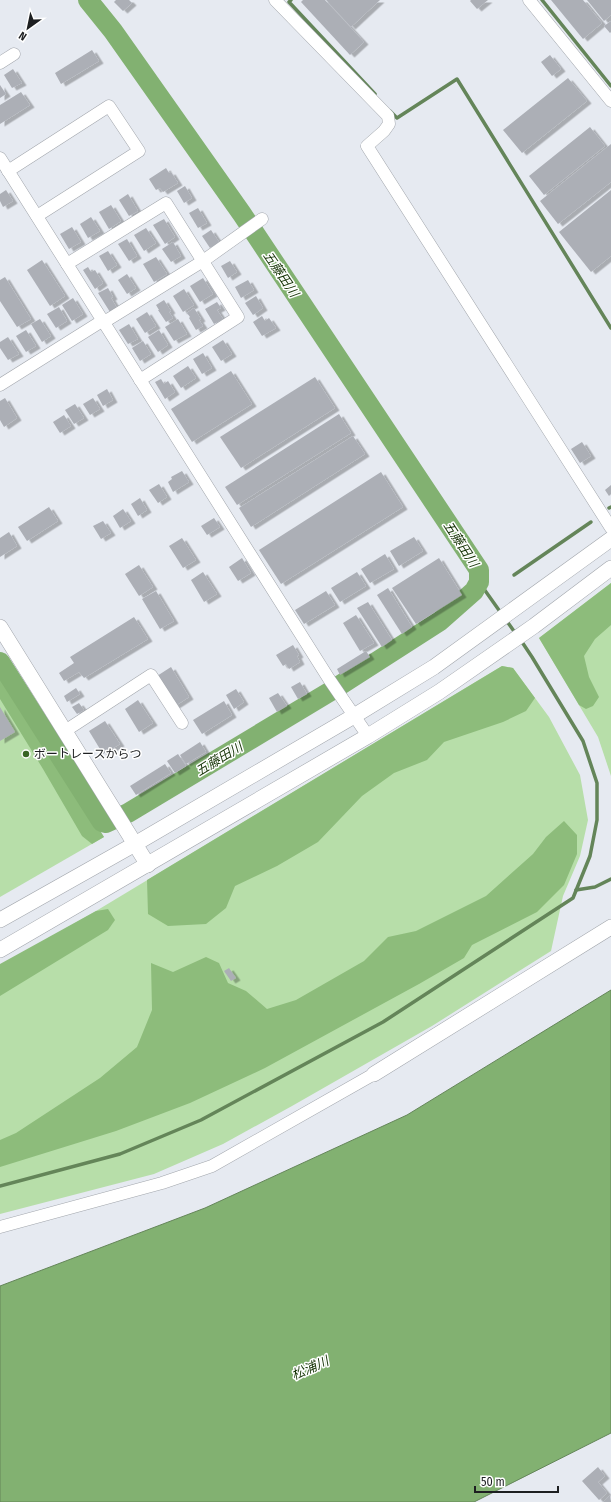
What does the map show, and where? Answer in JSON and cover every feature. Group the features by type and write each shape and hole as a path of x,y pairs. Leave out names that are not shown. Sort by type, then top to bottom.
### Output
{"street":[{"path":"528,0 611,101"},
{"path":"279,1 388,116 389,124 384,131 368,146 611,528"},
{"path":"0,62 14,54"},
{"path":"36,216 139,151 109,106 3,166 67,264 329,679 368,736"},
{"path":"67,264 166,204 203,261 238,317 140,380"},
{"path":"0,385 102,321 203,261 262,219"},
{"path":"0,920 135,844 354,716 434,667 611,539"},
{"path":"0,950 368,736 439,692 534,626 611,568"},
{"path":"0,627 148,865"},
{"path":"65,731 151,675 182,723"},
{"path":"0,1227 162,1183 212,1166 374,1074 611,927"}],"shaded area":[{"path":"611,583 611,776 598,737 539,638"},
{"path":"611,583 611,625 595,639 584,656 589,677 599,697 593,706 586,709 579,705 539,638"},
{"path":"502,666 513,668 549,717 580,775 588,820 580,856 563,896 551,951 432,1026 223,1144 154,1174 0,1214 0,966 96,911"},
{"path":"502,666 513,668 535,698 526,711 503,722 444,742 427,760 394,773 362,796 318,842 277,866 235,886 226,908 206,924 168,926 148,914 147,880"},
{"name":"ボートレースからつ","path":"0,672 104,837 0,897"},
{"path":"0,672 104,837 92,844 82,836 0,699"},
{"path":"564,821 577,835 577,854 564,885 537,912 472,945 464,958 265,1068 190,1103 116,1131 0,1167 0,1140 16,1133 100,1078 137,1047 152,1010 151,963 173,972 206,957 219,963 228,983 246,991 267,1009 296,1000 364,961 388,937 416,931 486,896 533,854 546,837"},
{"path":"108,909 115,920 108,930 0,996 0,964 96,911"}],"water":[{"name":"松浦川","path":"611,990 611,1433 474,1502 0,1502 0,1286 205,1208 407,1115"}],"building":[{"path":"116,0 129,0 132,3 123,11 114,2"},
{"path":"303,0 325,0 364,42 350,55 301,2"},
{"path":"326,0 380,0 351,27"},
{"path":"488,0 477,9 470,1"},
{"path":"551,0 583,0 602,23 583,39"},
{"path":"587,0 611,0 611,15 604,21"},
{"path":"611,21 611,32 610,33 604,26"},
{"path":"92,50 99,61 61,84 55,73"},
{"path":"550,55 561,69 552,76 541,62"},
{"path":"13,69 22,83 12,88 4,75"},
{"path":"568,78 587,101 522,153 503,130"},
{"path":"0,85 6,94 0,98"},
{"path":"21,92 30,105 0,124 0,105"},
{"path":"590,127 605,146 544,195 529,176"},
{"path":"611,144 611,182 558,224 540,201"},
{"path":"166,168 169,173 171,172 178,183 163,192 160,188 156,190 149,179"},
{"path":"185,186 192,198 184,203 177,191"},
{"path":"6,190 13,201 3,207 0,201 0,194"},
{"path":"611,190 611,256 591,272 559,232"},
{"path":"128,194 138,211 129,216 119,200"},
{"path":"111,205 121,221 109,229 99,212"},
{"path":"198,208 207,223 198,228 189,213"},
{"path":"91,217 100,231 88,238 80,224"},
{"path":"164,219 175,237 165,244 153,225"},
{"path":"72,227 81,242 69,249 60,234"},
{"path":"146,228 156,243 144,251 134,235"},
{"path":"211,230 219,242 210,248 202,236"},
{"path":"127,239 137,256 129,261 118,244"},
{"path":"173,242 181,256 171,262 162,249"},
{"path":"108,251 117,265 108,271 99,256"},
{"path":"156,257 167,274 154,282 143,264"},
{"path":"42,260 65,296 50,306 27,270"},
{"path":"230,261 237,272 228,278 221,266"},
{"path":"88,267 91,272 95,270 103,283 95,289 83,270"},
{"path":"127,274 136,288 127,294 118,280"},
{"path":"5,277 31,319 17,327 0,301 0,280"},
{"path":"203,278 213,294 200,302 190,286"},
{"path":"248,280 254,290 241,298 235,287"},
{"path":"108,288 113,297 111,298 117,308 110,312 98,293"},
{"path":"184,289 194,305 183,312 173,296"},
{"path":"256,296 263,308 253,315 245,303"},
{"path":"73,298 83,314 72,321 62,305"},
{"path":"164,300 171,311 169,312 173,318 166,322 156,305"},
{"path":"217,302 221,308 217,310 223,319 214,324 205,309"},
{"path":"59,307 67,321 56,328 47,314"},
{"path":"194,308 201,319 199,320 203,326 196,330 187,313"},
{"path":"147,312 156,326 145,333 136,319"},
{"path":"262,316 265,321 269,318 276,328 262,336 253,322"},
{"path":"40,319 51,336 42,342 31,324"},
{"path":"178,319 187,334 174,341 165,327"},
{"path":"129,324 138,339 128,344 119,330"},
{"path":"26,330 36,346 26,352 16,336"},
{"path":"159,330 168,345 158,352 148,337"},
{"path":"8,337 19,354 8,360 0,348 0,342"},
{"path":"223,340 232,354 221,361 212,347"},
{"path":"143,341 151,354 140,361 132,348"},
{"path":"203,353 212,368 202,374 193,359"},
{"path":"188,366 196,378 181,388 173,376"},
{"path":"231,371 252,404 192,442 171,409"},
{"path":"315,377 335,408 241,468 220,437"},
{"path":"161,379 164,384 168,381 175,392 165,399 155,382"},
{"path":"107,389 113,400 103,406 97,395"},
{"path":"5,398 17,418 4,427 0,420 0,401"},
{"path":"93,398 100,409 90,415 83,404"},
{"path":"75,404 84,418 74,424 65,410"},
{"path":"339,414 351,433 237,505 225,487"},
{"path":"64,415 71,426 60,433 53,422"},
{"path":"353,436 365,454 251,527 239,508"},
{"path":"582,442 591,456 580,463 571,449"},
{"path":"182,471 189,482 173,492 168,482 172,479 171,477"},
{"path":"381,472 403,507 281,584 259,550"},
{"path":"159,484 167,497 158,503 149,490"},
{"path":"611,485 611,494 609,496 605,490"},
{"path":"140,498 147,510 138,516 131,504"},
{"path":"49,507 58,521 27,541 18,527"},
{"path":"123,509 131,521 120,528 113,516"},
{"path":"214,518 220,527 207,535 201,526"},
{"path":"103,521 111,533 101,539 93,526"},
{"path":"9,532 17,546 0,557 0,538"},
{"path":"414,537 423,551 399,566 390,551"},
{"path":"182,538 196,560 183,568 169,546"},
{"path":"385,554 394,569 370,583 361,569"},
{"path":"242,558 251,573 238,581 229,567"},
{"path":"439,558 462,595 416,624 392,588"},
{"path":"139,565 153,587 139,596 125,574"},
{"path":"203,572 217,594 204,602 191,580"},
{"path":"357,572 366,586 340,602 331,588"},
{"path":"388,588 412,627 402,634 377,595"},
{"path":"156,591 174,621 160,629 142,599"},
{"path":"326,591 335,605 304,624 295,610"},
{"path":"368,602 392,640 382,647 357,608"},
{"path":"356,615 374,643 360,651 343,623"},
{"path":"134,617 148,639 84,678 79,672 64,681 59,673 74,663 70,657"},
{"path":"293,645 299,655 297,656 300,662 289,669 286,664 283,666 276,655"},
{"path":"366,651 370,657 340,675 337,669"},
{"path":"171,667 189,697 175,706 157,676"},
{"path":"300,682 307,694 298,699 291,687"},
{"path":"76,688 80,694 67,702 64,696"},
{"path":"236,689 244,702 234,709 226,695"},
{"path":"278,693 287,706 277,712 269,698"},
{"path":"138,700 153,723 139,732 125,709"},
{"path":"224,701 232,715 202,734 193,720"},
{"path":"79,703 84,710 77,714 72,707"},
{"path":"0,707 15,732 0,741"},
{"path":"105,721 120,744 103,754 89,731"},
{"path":"200,742 206,752 186,764 180,755"},
{"path":"178,754 186,766 175,773 167,761"},
{"path":"165,764 171,773 136,795 130,786"},
{"path":"229,968 236,978 231,981 224,971"},
{"path":"598,1467 605,1476 598,1482 607,1493 599,1500 582,1481"},
{"path":"610,1495 611,1502 603,1502"}],"waterway":[{"name":"五藤田川","path":"0,662 102,822 106,823 128,813 331,691 440,621 474,591 479,582 479,570 242,214 113,31 88,0"},
{"path":"291,0 289,2 375,94"},
{"path":"542,0 611,86"},
{"path":"390,111 397,118 457,79 611,328"},
{"path":"514,575 591,522"},
{"path":"479,582 501,613"},
{"path":"506,620 516,634"},
{"path":"0,1186 120,1154 201,1120 383,1022 573,898 590,856 597,820 597,783 583,741 520,639"},
{"path":"576,890 595,887 611,879"}],"place":[{"name":"ボートレースからつ","path":"26,754"}]}
